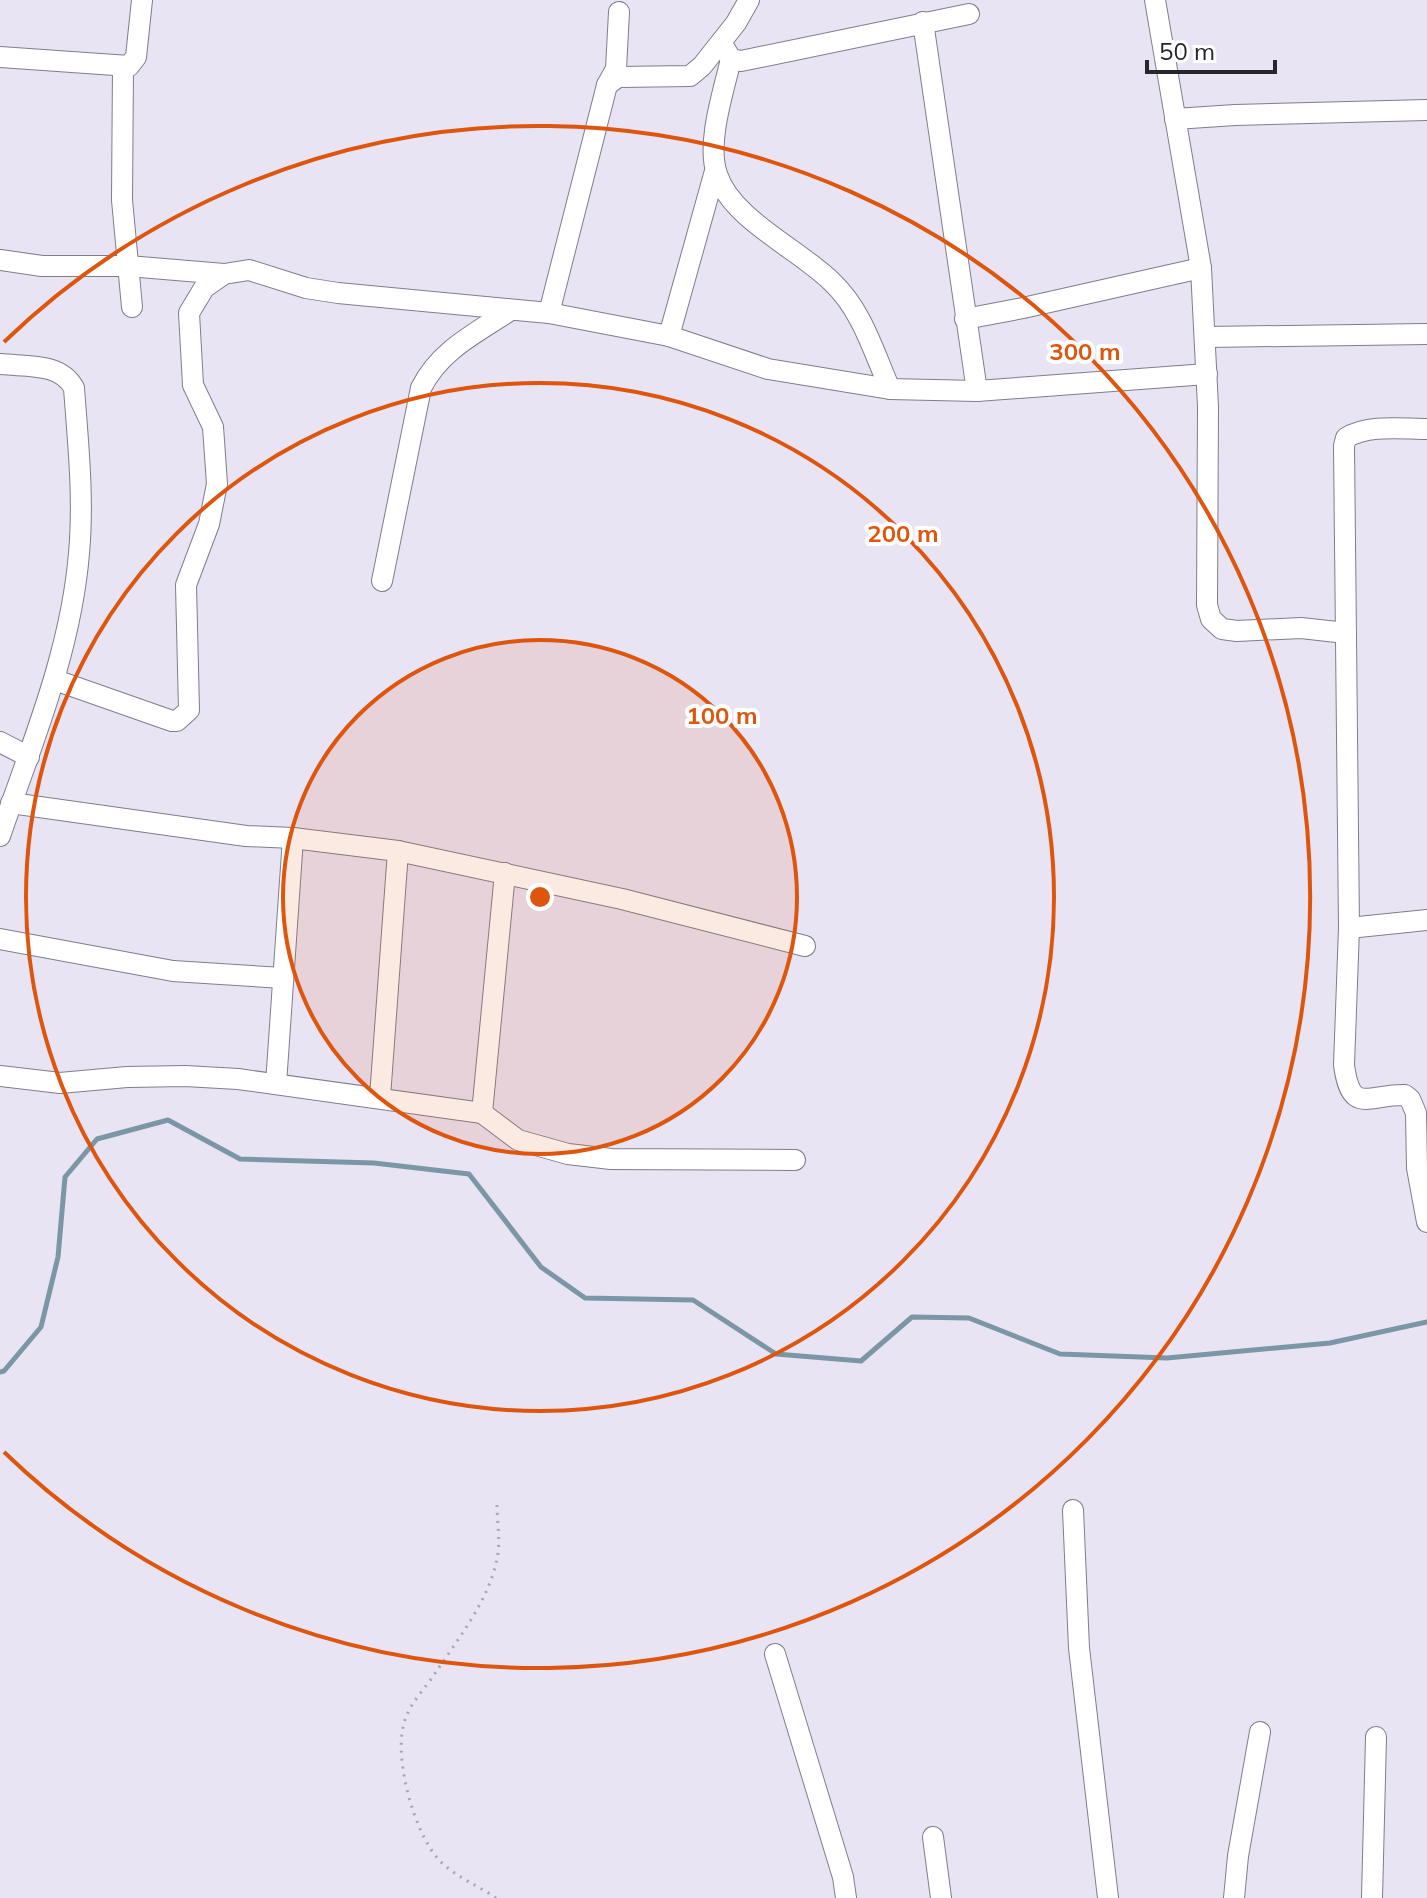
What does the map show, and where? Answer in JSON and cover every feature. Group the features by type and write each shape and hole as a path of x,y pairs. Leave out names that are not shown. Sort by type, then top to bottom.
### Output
{"street":[{"path":"0,57 129,66 136,57 142,0"},
{"path":"607,85 618,77 690,76 702,66 743,14 749,0"},
{"path":"1155,0 1201,268 1207,374 1207,605 1211,619 1222,629 1237,631 1280,628 1346,633"},
{"path":"549,313 607,85 616,69 619,12"},
{"path":"731,59 741,61 969,14"},
{"path":"923,22 977,391"},
{"path":"669,336 715,171 716,130 731,59 723,38"},
{"path":"123,67 122,200 132,307"},
{"path":"1175,119 1427,110"},
{"path":"715,171 723,188 743,211 824,275 849,302 890,389"},
{"path":"0,260 42,266 128,266 224,274 249,270 306,288 338,293 549,313 669,336 768,369 890,389 977,391 1207,374"},
{"path":"965,319 1201,268"},
{"path":"55,680 172,721 177,721 189,710 186,585 209,524 217,484 213,427 193,385 189,313 204,288 224,274"},
{"path":"382,581 421,388 431,367 449,351 511,310"},
{"path":"1206,337 1427,334"},
{"path":"0,364 61,372 74,388 81,474 80,553 55,680 0,836"},
{"path":"1427,429 1369,430 1346,438 1344,446 1349,928 1344,1065 1352,1094 1365,1100 1397,1095 1419,1096 1416,1113 1417,1168 1427,1222"},
{"path":"0,742 29,757"},
{"path":"11,803 246,836 293,838 398,851 622,899 805,946"},
{"path":"276,1084 293,838"},
{"path":"380,1097 398,851"},
{"path":"482,1113 505,873"},
{"path":"1349,928 1427,920"},
{"path":"0,939 173,971 283,978"},
{"path":"0,1076 60,1083 185,1076 276,1084 482,1113 518,1140 568,1154 611,1159 795,1160"},
{"path":"1073,1510 1079,1648 1108,1898"},
{"path":"775,1654 839,1863 846,1898"},
{"path":"1234,1898 1238,1856 1260,1732"},
{"path":"1372,1898 1376,1737"},
{"path":"933,1837 941,1898"}],"path":[{"path":"496,1898 460,1878 438,1859 420,1830 406,1782 402,1734 406,1717 456,1642 486,1588 498,1552 497,1504"}],"waterway":[{"path":"0,1372 41,1327 58,1257 65,1177 97,1139 168,1120 240,1159 374,1163 469,1174 541,1267 585,1298 693,1300 776,1354 861,1361 912,1317 969,1318 1060,1354 1167,1358 1330,1343 1427,1322"}]}
